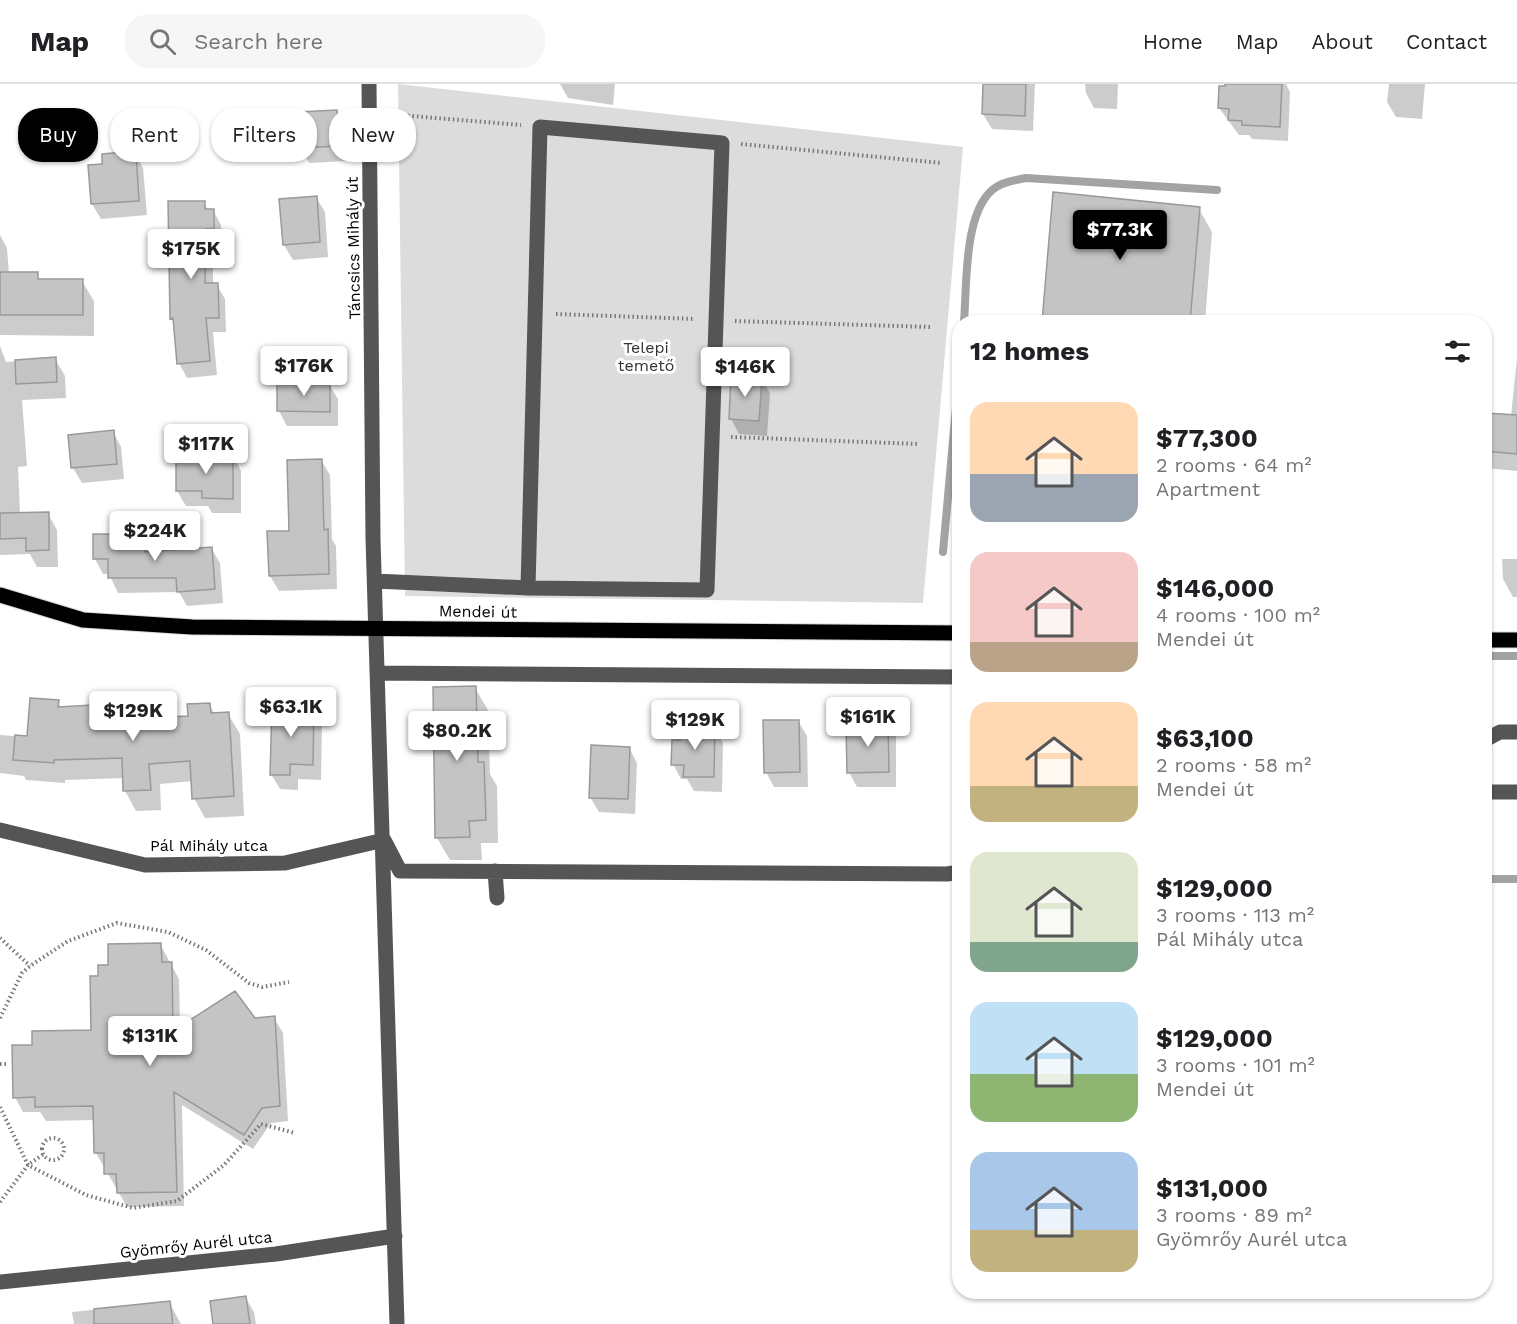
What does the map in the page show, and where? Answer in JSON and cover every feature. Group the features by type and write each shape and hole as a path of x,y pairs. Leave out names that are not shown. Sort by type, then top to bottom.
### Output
{"main road":[{"name":"Mendei út","path":"0,595 83,620 192,627 952,633"},
{"path":"1492,640 1517,640"}],"street":[{"name":"Táncsics Mihály út","path":"369,84 377,673 384,840 388,1064 397,1324"},
{"path":"375,581 528,588 707,590 722,143 540,127 528,588"},
{"path":"377,673 952,677"},
{"path":"1492,736 1500,732 1517,732"},
{"path":"1492,792 1517,792"},
{"name":"Pál Mihály utca","path":"0,830 145,864 285,863 384,840"},
{"path":"384,840 400,871 607,874 952,873"},
{"path":"495,871 496,898"},
{"name":"Gyömrőy Aurél utca","path":"0,1282 276,1254 395,1236"}],"path":[{"path":"416,116 540,127"},
{"path":"722,143 942,163"},
{"path":"712,437 919,444"},
{"path":"0,1018 22,973 30,966 68,941 117,923 168,932 206,950 249,983 262,987 289,982"},
{"path":"0,938 30,966"},
{"path":"0,1064 7,1064"},
{"path":"0,1107 28,1165 86,1195 133,1208 177,1201 224,1165 261,1124 295,1133"},
{"path":"56,1137 63,1143 64,1152 59,1159 49,1161 45,1153 41,1146 46,1139 56,1137"},
{"path":"0,1202 28,1165 45,1153"}],"green space":[{"name":"Telepi temető","path":"398,84 963,147 923,603 405,596 399,162 416,162 416,108 398,108"}],"building":[{"path":"983,84 1026,84 1025,116 982,114"},
{"path":"1225,84 1282,84 1280,127 1242,125 1242,121 1228,120 1229,109 1218,108 1219,86 1225,86"},
{"path":"329,110 329,146 317,147 317,111"},
{"path":"110,153 110,162 137,162 139,201 91,204 88,165 102,164 102,154"},
{"path":"1053,192 1200,207 1191,315 1043,315"},
{"path":"317,196 320,242 283,245 279,199"},
{"path":"168,201 205,201 205,209 214,209 214,229 206,229 205,283 218,283 219,318 206,318 210,361 177,364 173,318 170,319"},
{"path":"0,272 38,272 38,279 83,279 83,315 0,315"},
{"path":"56,357 57,382 16,384 15,360"},
{"path":"731,376 762,377 759,421 729,419"},
{"path":"277,382 330,382 330,412 277,411"},
{"path":"1492,413 1517,415 1517,454 1492,452"},
{"path":"114,430 117,464 71,468 68,435"},
{"path":"176,455 233,455 233,499 202,498 202,491 176,491"},
{"path":"322,459 324,530 328,529 329,574 269,576 267,531 289,531 287,460"},
{"path":"49,512 49,550 26,551 26,538 0,539 0,513"},
{"path":"93,534 145,534 145,552 212,547 215,589 177,592 176,578 108,578 108,559 93,559"},
{"path":"476,686 478,762 484,762 486,820 469,821 470,837 435,838 433,687"},
{"path":"30,698 59,700 58,707 126,703 127,715 147,714 147,718 188,716 187,704 210,703 211,713 229,712 234,796 192,799 190,761 149,764 151,790 123,791 122,758 54,760 54,763 13,760 15,735 27,736"},
{"path":"272,706 314,707 313,765 290,764 290,775 270,775"},
{"path":"763,720 799,720 800,772 764,773"},
{"path":"865,720 888,720 889,772 847,773 846,726 865,726"},
{"path":"681,726 715,726 714,777 683,777 684,765 671,765 672,740 680,740"},
{"path":"591,745 630,747 628,799 589,798"},
{"path":"161,943 162,962 172,962 173,1031 235,991 255,1018 275,1016 280,1106 262,1108 244,1135 174,1092 177,1192 117,1193 116,1174 104,1174 104,1153 94,1153 93,1106 35,1107 35,1097 13,1098 12,1045 32,1045 32,1031 91,1030 90,976 98,976 98,965 108,965 108,944"},
{"path":"246,1296 250,1324 213,1324 210,1301"},
{"path":"170,1301 173,1324 94,1324 94,1309"}],"waterway":[{"path":"964,315 969,248 978,210 987,196 1001,184 1026,178 1217,190"},
{"path":"943,552 952,452"},
{"path":"1492,656 1517,656"},
{"path":"1492,879 1517,879"}]}
